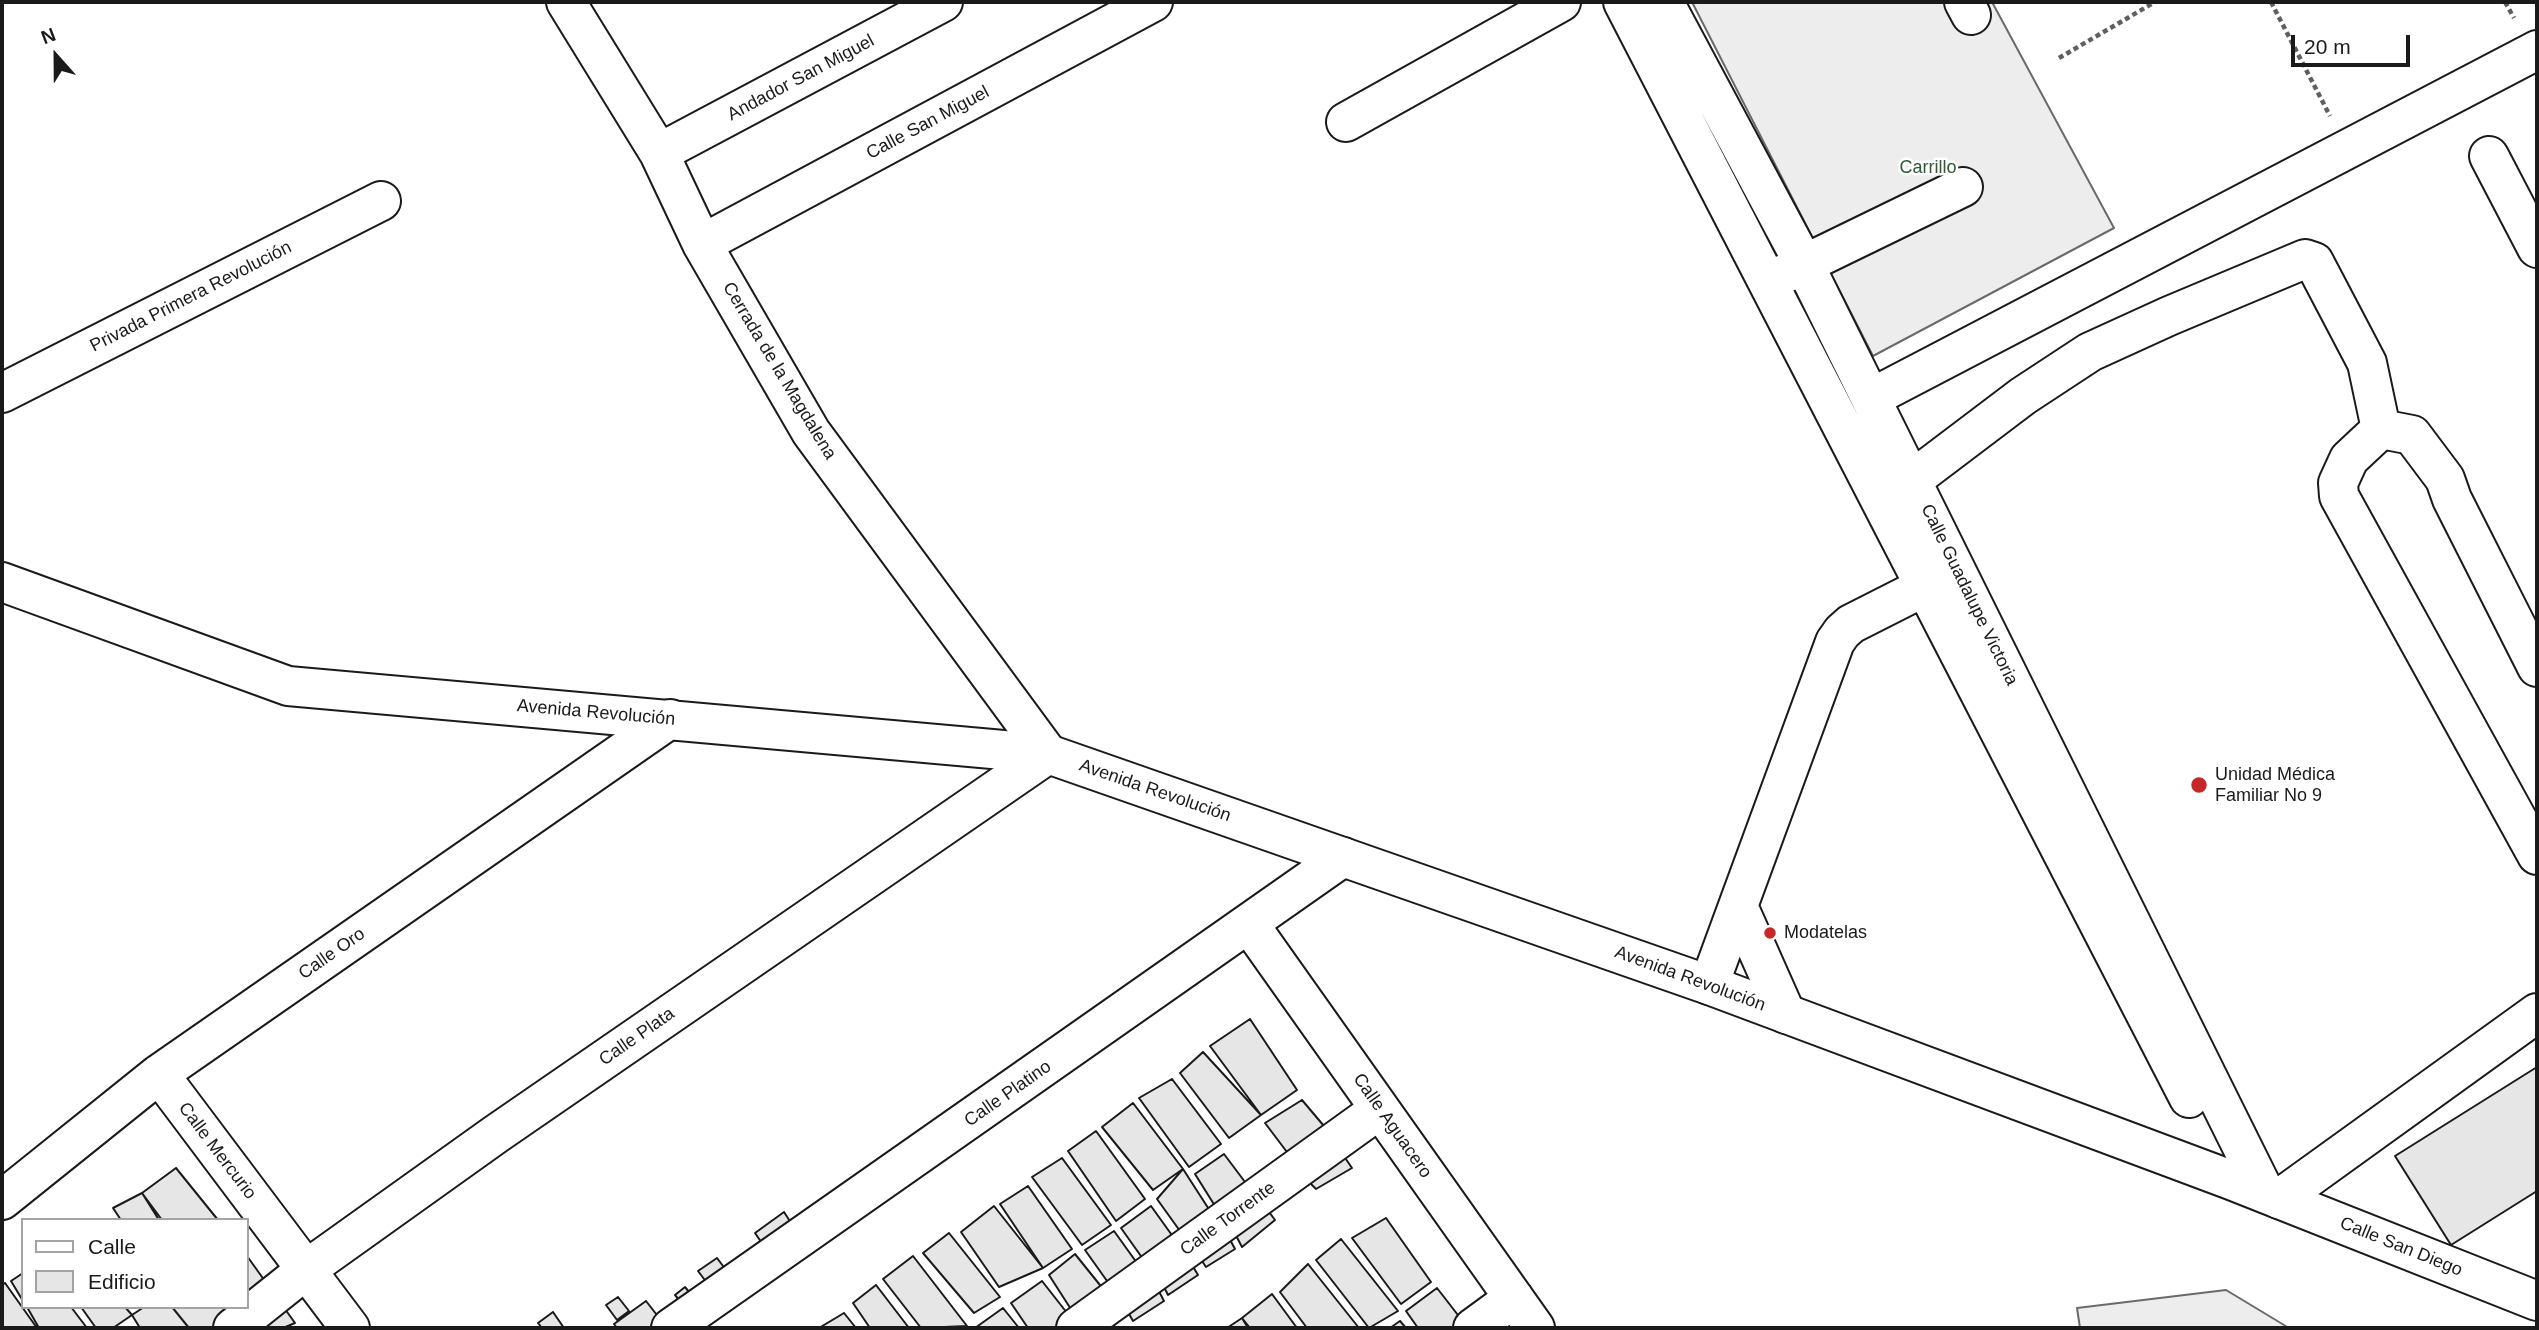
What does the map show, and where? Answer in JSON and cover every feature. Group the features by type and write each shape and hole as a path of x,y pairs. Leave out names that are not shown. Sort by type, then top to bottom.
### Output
{"street":[{"name":"Cerrada de la Magdalena","path":"566,2 659,153 702,244 811,432 1048,754"},
{"name":"Andador San Miguel","path":"659,153 943,2"},
{"name":"Calle San Miguel","path":"702,244 1153,2"},
{"path":"1346,122 1561,2"},
{"name":"Calle Guadalupe Victoria","path":"1623,2 1926,586 2258,1191"},
{"name":"Calle Guadalupe Victoria","path":"1664,2 1804,264 1912,480 2258,1191"},
{"path":"1871,398 2537,50"},
{"path":"2488,156 2537,248"},
{"path":"1768,281 1963,187"},
{"name":"Privada Primera Revolución","path":"2,394 381,201"},
{"path":"1912,480 2023,396 2090,352 2305,258 2314,262 2367,363 2381,429"},
{"path":"2381,429 2412,435 2445,480 2452,499 2537,667"},
{"path":"2381,429 2349,459 2337,483 2339,496 2537,855"},
{"name":"Avenida Revolución","path":"2,582 288,686 1048,754 1709,985 2258,1191"},
{"path":"1709,985 1835,642 1851,624 1926,586"},
{"name":"Calle Oro","path":"2,1200 159,1074 670,719"},
{"name":"Calle Plata","path":"233,1328 307,1269 508,1127 1048,754"},
{"name":"Calle Platino","path":"671,1328 1343,857"},
{"path":"1738,906 1786,1014"},
{"name":"Calle Aguacero","path":"1249,924 1524,1313"},
{"path":"2258,1191 2537,1013"},
{"name":"Calle Mercurio","path":"159,1074 350,1328"},
{"name":"Calle Torrente","path":"1076,1328 1380,1109"},
{"name":"Calle San Diego","path":"2258,1191 2537,1301"},
{"path":"1473,1328 1524,1313"}],"path":[{"path":"2059,58 2155,2"},
{"path":"2272,2 2347,148"}],"shaded area":[{"name":"Carrillo","path":"1692,2 1992,2 2114,228 1873,356"},
{"path":"2226,1290 2289,1328 2080,1328 2077,1308"}],"building":[{"path":"1250,1019 1297,1090 1261,1115 1210,1046"},
{"path":"1203,1052 1261,1115 1229,1138 1180,1073"},
{"path":"2537,1067 2537,1191 2451,1245 2395,1156"},
{"path":"1172,1079 1221,1144 1189,1167 1139,1098"},
{"path":"1302,1100 1329,1132 1293,1160 1265,1123"},
{"path":"1133,1103 1183,1169 1153,1190 1102,1127"},
{"path":"1096,1131 1145,1199 1116,1221 1068,1151"},
{"path":"1339,1149 1352,1168 1316,1189 1304,1177"},
{"path":"1224,1154 1257,1198 1220,1214 1195,1174"},
{"path":"1062,1158 1111,1225 1082,1245 1032,1177"},
{"path":"176,1168 216,1218 161,1218 142,1193"},
{"path":"1183,1169 1212,1214 1185,1238 1157,1199"},
{"path":"1028,1186 1072,1249 1043,1268 1000,1204"},
{"path":"142,1193 158,1218 120,1218 113,1208"},
{"path":"1264,1205 1275,1220 1242,1247 1231,1226"},
{"path":"994,1206 1043,1268 999,1287 961,1232"},
{"path":"1151,1206 1179,1245 1148,1266 1121,1228"},
{"path":"784,1212 797,1232 781,1271 755,1233"},
{"path":"1386,1218 1431,1282 1401,1304 1352,1238"},
{"path":"1114,1231 1142,1270 1112,1288 1085,1250"},
{"path":"949,1233 1000,1297 974,1313 923,1253"},
{"path":"1227,1234 1235,1249 1206,1267 1196,1252"},
{"path":"1341,1239 1398,1311 1369,1328 1316,1260"},
{"path":"1075,1254 1108,1295 1076,1317 1049,1275"},
{"path":"913,1256 967,1326 921,1328 883,1279"},
{"path":"248,1257 295,1323 283,1328 252,1328 247,1309"},
{"path":"717,1258 744,1294 726,1308 698,1271"},
{"path":"1188,1258 1198,1275 1168,1295 1160,1279"},
{"path":"1308,1264 1359,1328 1307,1328 1280,1292"},
{"path":"21,1274 21,1298 11,1281"},
{"path":"1153,1280 1164,1301 1133,1321 1124,1305"},
{"path":"1042,1281 1071,1318 1058,1328 1028,1328 1011,1303"},
{"path":"5,1283 37,1328 2,1328 2,1285"},
{"path":"876,1285 909,1328 870,1328 853,1303"},
{"path":"685,1287 711,1319 701,1327 675,1295"},
{"path":"1437,1288 1468,1328 1418,1328 1406,1311"},
{"path":"1272,1294 1297,1328 1250,1328 1242,1318"},
{"path":"618,1297 629,1311 617,1320 606,1305"},
{"path":"646,1301 667,1328 617,1328 614,1324"},
{"path":"1003,1308 1019,1328 975,1328"},
{"path":"28,1309 73,1309 87,1328 39,1328"},
{"path":"82,1309 127,1309 132,1315 113,1328 96,1328"},
{"path":"141,1309 174,1309 189,1328 140,1328 132,1315"},
{"path":"174,1309 228,1309 242,1328 189,1328"},
{"path":"553,1312 564,1328 542,1328 538,1323"},
{"path":"844,1313 856,1328 819,1328"},
{"path":"1242,1318 1248,1328 1227,1328"},
{"path":"1400,1321 1406,1328 1390,1328"}],"place":[{"name":"Unidad Médica Familiar No 9","path":"2199,785"},
{"name":"Modatelas","path":"1770,933"}]}
